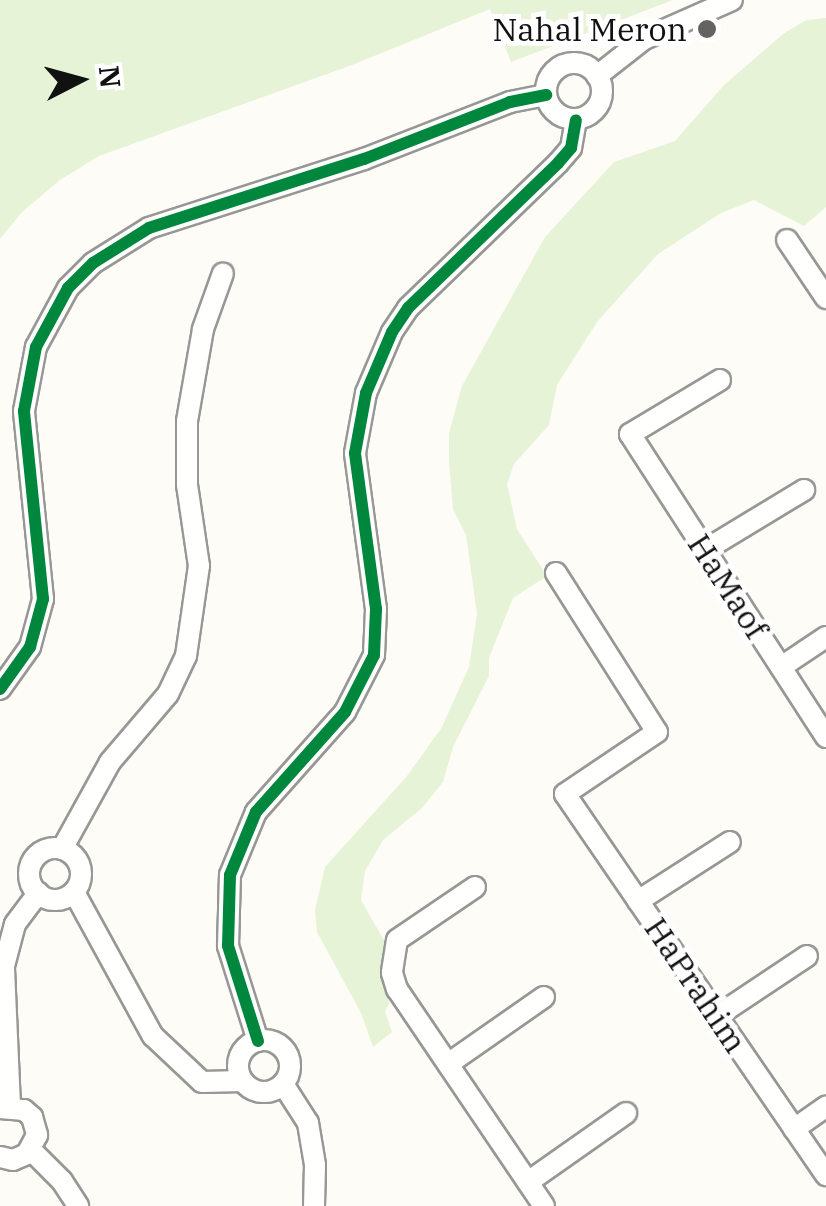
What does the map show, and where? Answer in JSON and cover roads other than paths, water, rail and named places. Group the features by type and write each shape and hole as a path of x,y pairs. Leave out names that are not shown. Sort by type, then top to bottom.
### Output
{"street":[{"path":"597,76 644,39 732,0"},
{"path":"258,1040 228,946 230,875 256,812 345,712 374,654 376,608 355,453 371,378 408,308 460,253 558,162 571,148 576,120 599,105 601,82 597,76 585,65 562,65 548,78 546,95 556,114 576,120"},
{"path":"0,690 30,647 42,598 43,566 24,410 36,348 68,288 93,263 149,228 364,159 510,102 546,95"},
{"path":"787,240 826,298"},
{"path":"62,849 110,762 168,694 186,656 199,566 187,485 187,421 203,329 224,273"},
{"name":"HaMaof","path":"720,380 630,434 826,737"},
{"path":"705,550 804,490"},
{"name":"HaPrahim","path":"556,573 657,732 566,794 826,1176"},
{"path":"780,667 826,637"},
{"path":"638,901 730,842"},
{"path":"48,848 74,854 82,871 74,892 55,900 38,893 30,881 30,864 48,848"},
{"path":"475,887 397,940 392,973 397,989 544,1206"},
{"path":"74,892 153,1036 202,1082 224,1085 242,1081 265,1093 283,1084 290,1070 287,1054 274,1042 258,1040 246,1048 239,1060 242,1081"},
{"path":"0,1157 18,1158 31,1150 37,1135 32,1117 5,1107 4,966 15,924 38,893"},
{"path":"717,1016 807,956"},
{"path":"448,1064 544,997"},
{"path":"283,1084 308,1123 316,1165 314,1206"},
{"path":"794,1129 826,1107"},
{"path":"528,1182 626,1114"},
{"path":"31,1150 62,1181 78,1206"}],"place":[{"name":"Nahal Meron","path":"707,29"}]}
